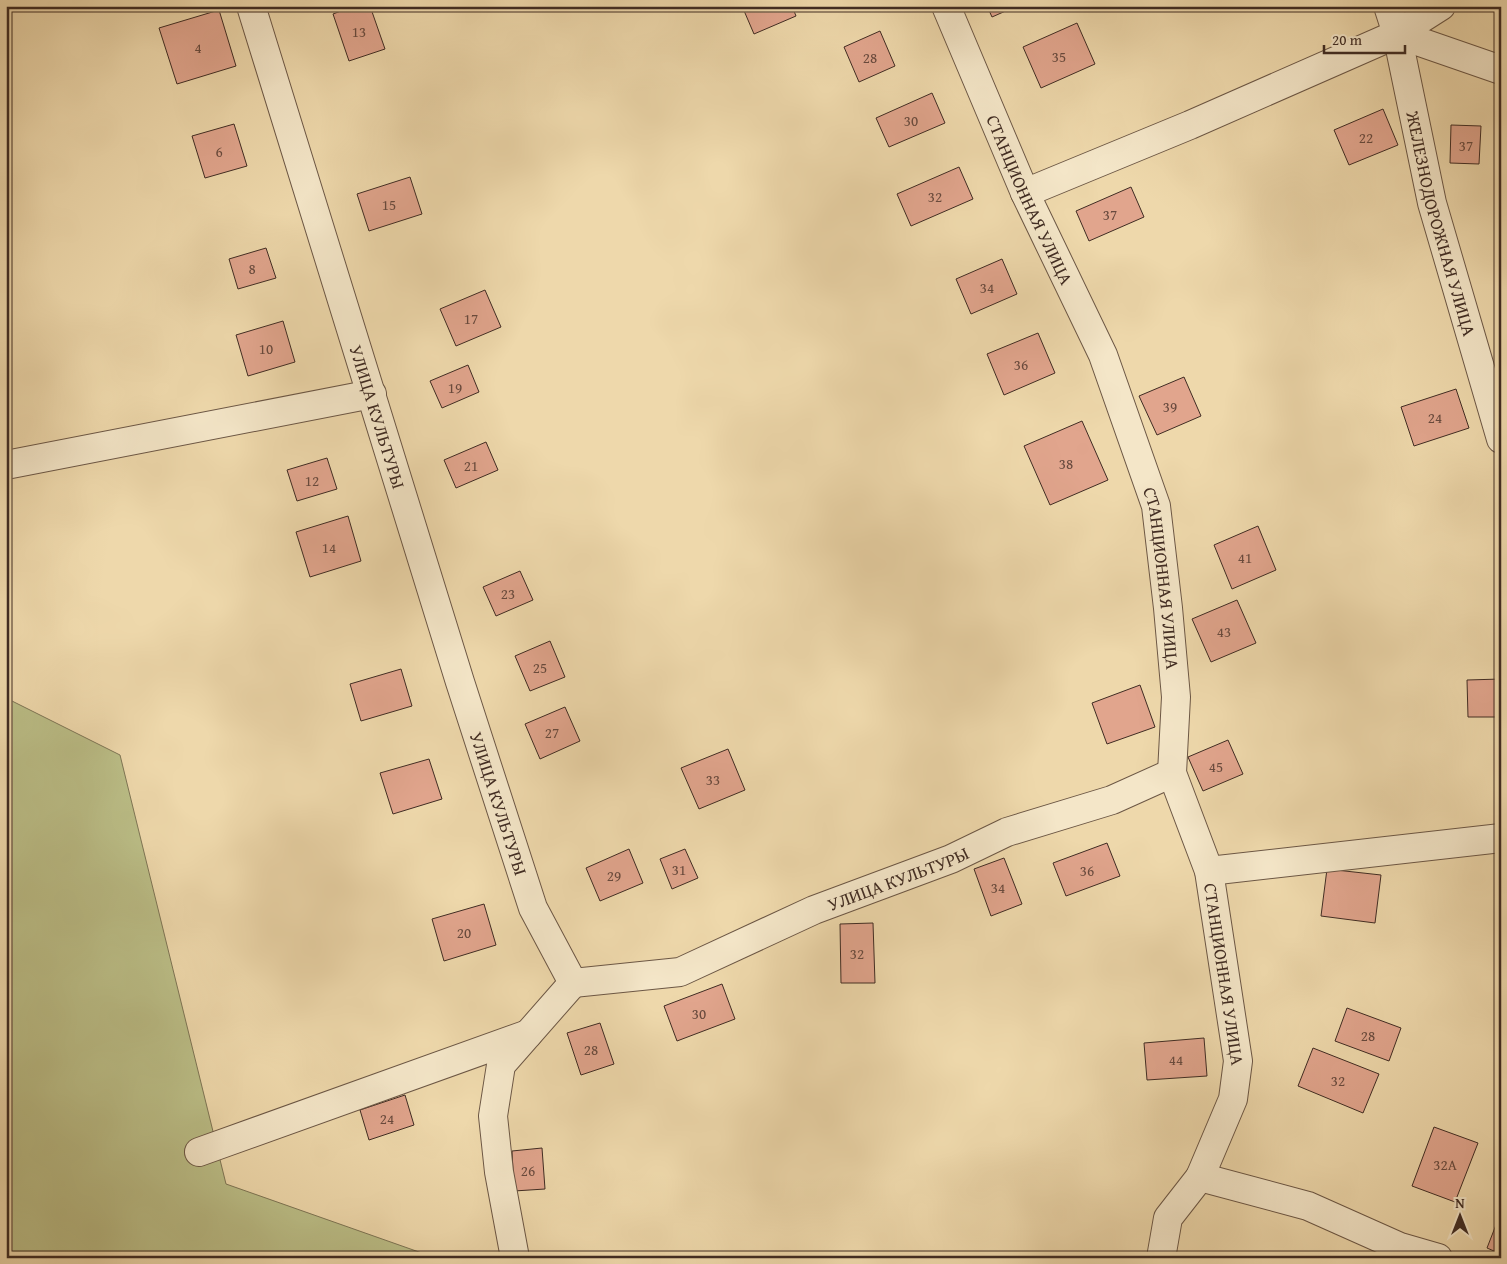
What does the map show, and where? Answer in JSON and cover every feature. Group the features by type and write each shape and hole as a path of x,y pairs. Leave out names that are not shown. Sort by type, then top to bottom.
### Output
{"street":[{"name":"УЛИЦА КУЛЬТУРЫ","path":"251,6 460,682 533,908 573,983 680,972 814,910 951,858 1007,832 1112,800 1172,773"},
{"name":"СТАНЦИОННАЯ УЛИЦА","path":"946,6 1025,193 1103,355 1156,506 1176,697 1172,773 1209,871 1238,1061 1233,1099 1200,1176 1168,1218 1161,1258"},
{"name":"ЖЕЛЕЗНОДОРОЖНАЯ УЛИЦА","path":"1388,6 1397,34 1432,203 1501,439"},
{"path":"1025,193 1190,125 1397,34 1442,6"},
{"path":"1397,34 1501,70"},
{"path":"6,465 372,394"},
{"path":"1209,871 1501,838"},
{"path":"515,1258 500,1172 493,1116 501,1065 573,983"},
{"path":"199,1152 528,1034"},
{"path":"1200,1176 1308,1206 1400,1246 1438,1258"}],"green space":[{"path":"6,698 120,755 226,1184 436,1258 6,1258"}],"building":[{"path":"354,6 370,6 385,49 349,61 333,14"},
{"path":"742,6 792,6 796,16 754,34"},
{"path":"987,6 1017,6 992,17"},
{"path":"219,10 236,66 177,84 159,28"},
{"path":"1077,23 1095,64 1041,88 1023,47"},
{"path":"880,31 895,66 859,82 844,47"},
{"path":"932,93 945,123 889,147 876,118"},
{"path":"1383,109 1398,145 1349,165 1334,130"},
{"path":"234,124 247,166 205,178 192,136"},
{"path":"1451,125 1481,126 1479,164 1450,163"},
{"path":"959,167 973,199 911,226 897,194"},
{"path":"410,177 422,214 369,231 357,194"},
{"path":"1131,187 1144,217 1089,241 1076,211"},
{"path":"266,248 276,278 238,289 229,259"},
{"path":"1002,259 1017,294 971,314 956,279"},
{"path":"485,290 501,327 456,346 440,309"},
{"path":"283,321 295,362 248,376 236,335"},
{"path":"1038,333 1055,373 1004,395 987,354"},
{"path":"468,365 479,392 442,408 430,381"},
{"path":"1184,377 1201,416 1157,435 1139,396"},
{"path":"1456,389 1469,428 1414,446 1401,407"},
{"path":"1082,421 1108,480 1050,505 1024,446"},
{"path":"486,442 498,470 456,488 444,460"},
{"path":"327,458 337,489 297,501 287,470"},
{"path":"348,516 361,561 310,577 296,532"},
{"path":"1258,526 1276,570 1232,589 1214,545"},
{"path":"520,571 533,600 496,616 483,587"},
{"path":"1237,600 1256,643 1211,662 1192,619"},
{"path":"550,641 565,677 530,691 515,656"},
{"path":"401,669 412,706 361,721 350,684"},
{"path":"1501,679 1501,717 1468,717 1467,680"},
{"path":"1140,685 1155,727 1107,744 1092,703"},
{"path":"565,707 580,741 540,759 525,724"},
{"path":"1228,740 1243,774 1203,791 1188,757"},
{"path":"728,749 745,790 699,809 681,768"},
{"path":"429,759 442,799 393,814 380,773"},
{"path":"1107,843 1120,876 1066,896 1053,863"},
{"path":"629,849 643,883 600,901 586,868"},
{"path":"685,849 698,878 672,889 660,859"},
{"path":"1004,858 1022,904 991,916 974,869"},
{"path":"1327,869 1381,875 1375,923 1321,916"},
{"path":"484,904 496,945 444,961 432,919"},
{"path":"873,923 875,983 841,983 840,924"},
{"path":"722,984 735,1019 677,1041 664,1006"},
{"path":"1347,1008 1401,1028 1389,1061 1335,1041"},
{"path":"600,1023 614,1064 581,1075 567,1033"},
{"path":"1204,1038 1207,1076 1147,1080 1144,1043"},
{"path":"1313,1048 1379,1074 1363,1113 1298,1086"},
{"path":"405,1095 414,1125 369,1140 360,1110"},
{"path":"1434,1127 1478,1143 1455,1202 1412,1186"},
{"path":"542,1148 545,1189 514,1191 512,1151"},
{"path":"1501,1212 1501,1254 1487,1248"}]}
